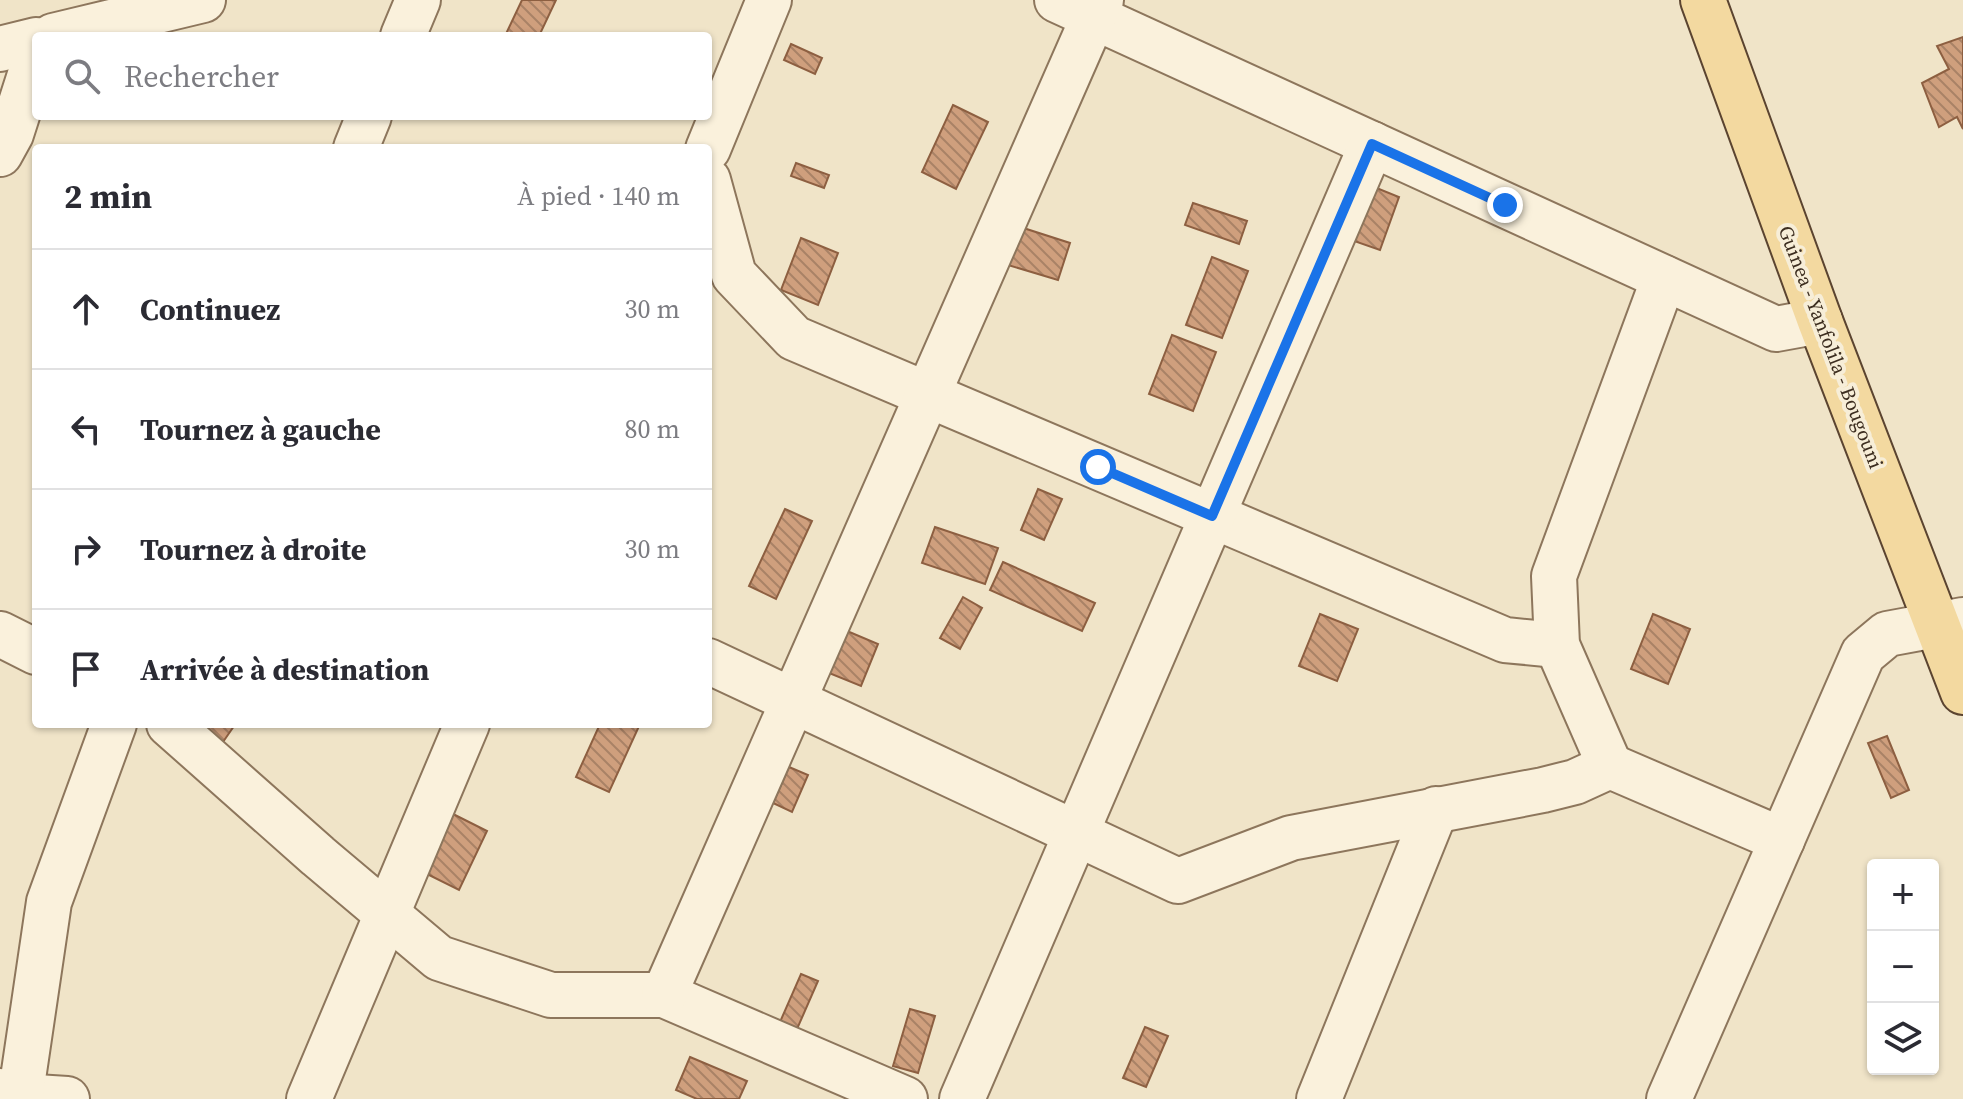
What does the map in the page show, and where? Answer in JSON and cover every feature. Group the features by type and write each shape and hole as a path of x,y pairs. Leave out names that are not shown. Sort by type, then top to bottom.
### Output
{"main road":[{"name":"Guinea - Yanfolila - Bougouni","path":"1703,0 1820,321 1950,623 1963,692"}],"street":[{"path":"45,32 60,0"},
{"path":"70,32 203,0"},
{"path":"405,32 418,0"},
{"path":"710,144 769,0"},
{"path":"664,995 928,395 1084,6 1372,144 1776,329 1820,321"},
{"path":"0,49 32,41"},
{"path":"0,154 11,134 32,68"},
{"path":"358,144 367,120"},
{"path":"962,1099 1372,144"},
{"path":"712,195 734,275 794,338 1505,640 1557,645"},
{"path":"1664,278 1554,576 1557,645 1610,766 1782,840"},
{"path":"1669,1099 1863,654 1887,634 1950,623"},
{"path":"0,634 32,650"},
{"path":"712,663 1178,881 1291,838 1575,782 1610,766"},
{"path":"67,1099 13,1095 49,902 113,728"},
{"path":"174,728 439,958 551,995 664,995 905,1099"},
{"path":"309,1099 465,728"},
{"path":"1319,1099 1436,809"}],"building":[{"path":"522,0 556,0 541,32 507,32"},
{"path":"1963,37 1963,129 1957,117 1939,127 1922,83 1949,69 1937,46"},
{"path":"791,44 822,58 815,74 784,60"},
{"path":"953,105 988,122 956,189 922,172"},
{"path":"796,163 829,175 824,188 791,176"},
{"path":"1374,187 1399,197 1380,250 1354,241"},
{"path":"1193,203 1247,221 1239,244 1185,225"},
{"path":"1011,224 1070,243 1058,280 998,262"},
{"path":"801,238 838,253 818,305 781,290"},
{"path":"1212,257 1248,271 1222,338 1186,325"},
{"path":"1172,335 1216,352 1193,411 1149,394"},
{"path":"1038,489 1062,499 1044,540 1021,530"},
{"path":"785,509 812,521 776,599 749,586"},
{"path":"935,527 998,548 985,584 922,563"},
{"path":"1003,562 1095,603 1082,631 990,590"},
{"path":"963,597 982,608 960,649 940,638"},
{"path":"1320,614 1358,629 1337,681 1299,666"},
{"path":"1653,614 1690,629 1668,684 1631,669"},
{"path":"847,631 878,644 861,686 829,673"},
{"path":"200,728 233,728 223,742"},
{"path":"598,728 638,728 609,792 576,777"},
{"path":"1887,736 1909,790 1891,798 1868,743"},
{"path":"789,767 808,775 792,812 773,803"},
{"path":"453,814 487,831 459,890 425,873"},
{"path":"801,974 818,981 797,1029 780,1022"},
{"path":"910,1009 935,1016 918,1073 893,1066"},
{"path":"1145,1027 1168,1036 1146,1087 1123,1078"},
{"path":"690,1057 747,1081 739,1099 697,1099 676,1090"}],"route":[{"path":"1098,467 1212,516 1372,144 1505,205"}]}
